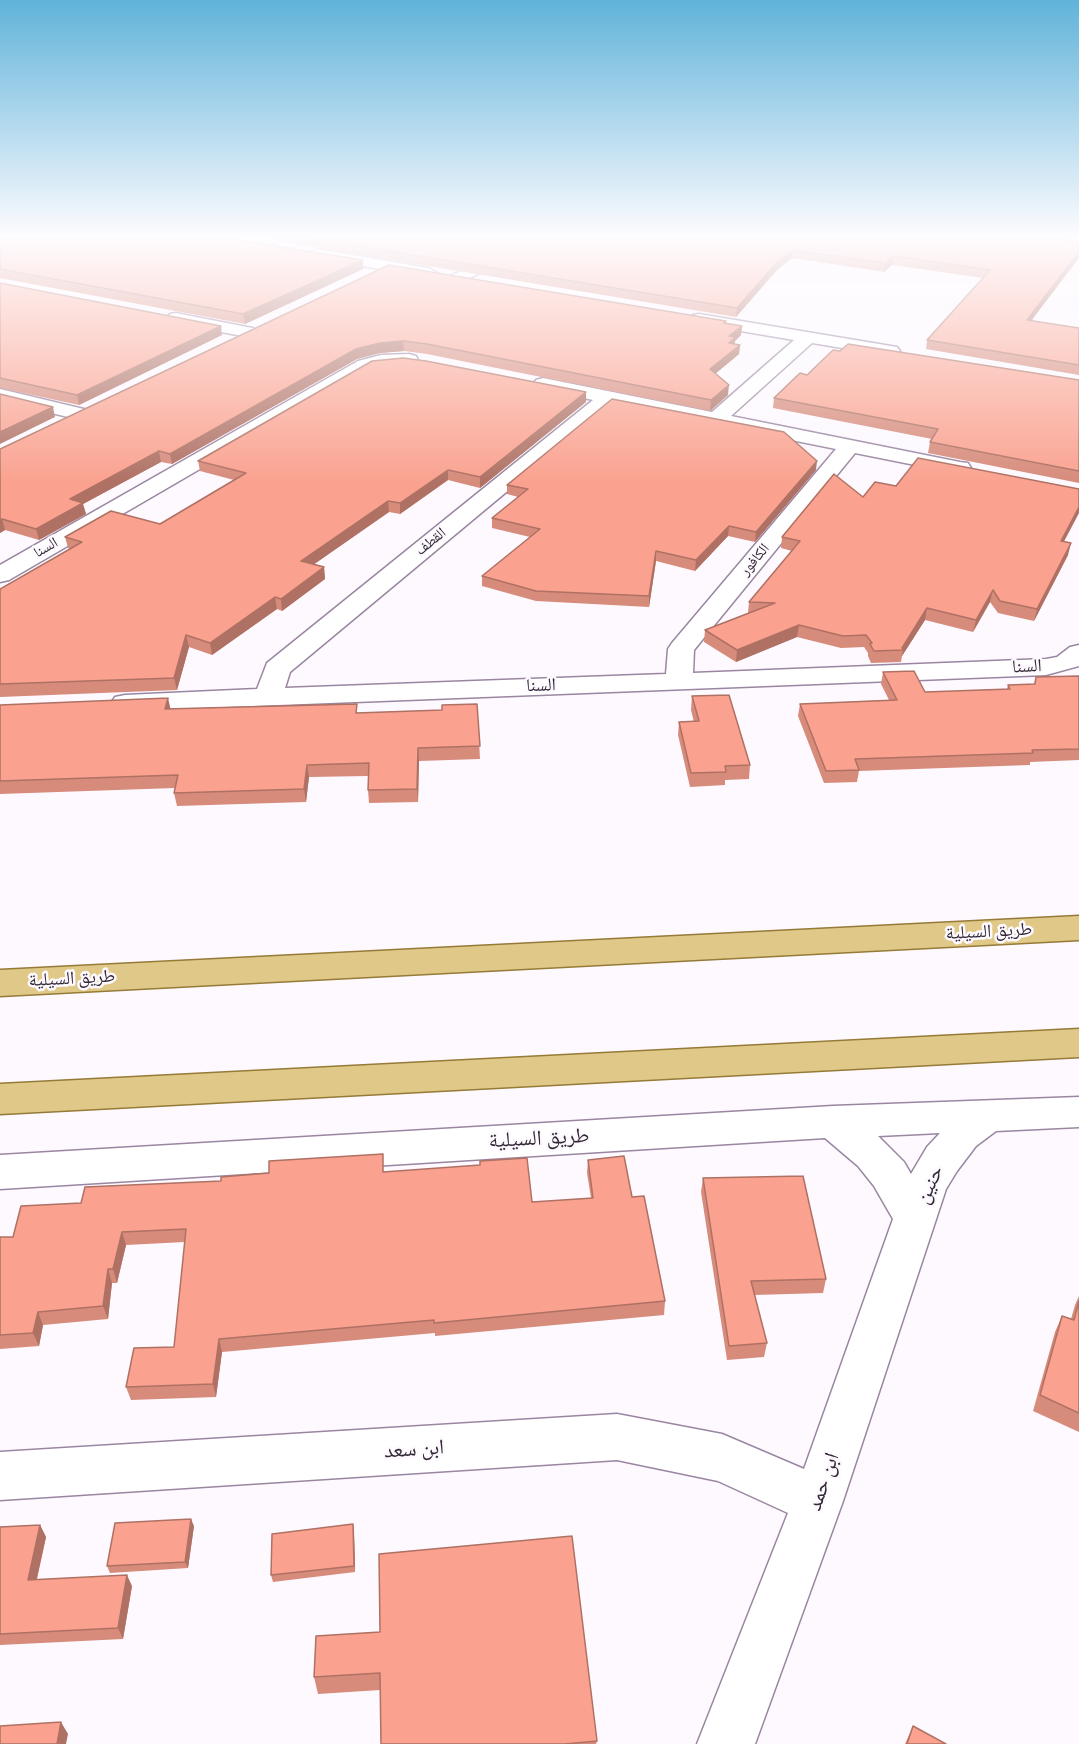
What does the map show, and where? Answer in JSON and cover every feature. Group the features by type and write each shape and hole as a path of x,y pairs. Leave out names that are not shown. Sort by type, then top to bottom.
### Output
{"main road":[{"name":"طريق السيلية","path":"0,983 1079,928"},
{"path":"0,1099 1079,1043"}],"street":[{"path":"198,320 253,329 216,347"},
{"path":"707,320 902,353"},
{"path":"717,418 808,337"},
{"name":"السنا","path":"3,570 365,365 404,359 427,362"},
{"path":"529,382 976,471"},
{"path":"0,394 81,414"},
{"name":"القطف","path":"269,697 278,669 608,397"},
{"path":"61,424 102,404"},
{"name":"الكافور","path":"678,681 681,649 850,446"},
{"name":"السنا","path":"94,704 1047,667 1066,663 1079,654"},
{"name":"طريق السيلية","path":"0,1172 833,1122 1079,1112"},
{"name":"حنين","path":"915,1218 926,1186 942,1159 962,1135 988,1115"},
{"name":"حنين","path":"833,1122 866,1149 889,1174 915,1218"},
{"name":"ابن حمد","path":"726,1744 818,1501 915,1218"},
{"name":"ابن سعد","path":"0,1476 617,1437 722,1458 818,1501"}],"building":[{"path":"0,320 192,320 221,326 77,395 0,378"},
{"path":"272,320 722,320 726,321 724,323 742,326 729,336 735,337 729,343 740,345 710,369 729,385 711,400 427,344 403,341 380,343 356,349 170,454 159,451 70,499 83,503 36,529 0,520 0,449"},
{"path":"945,320 1030,320 1079,328 1079,365 927,340"},
{"path":"848,344 1079,380 1079,471 930,442 938,429 774,398 800,373 807,375 833,350 840,351"},
{"path":"403,358 586,392 480,477 448,470 400,503 388,501 301,561 324,567 281,599 275,597 210,643 186,635 174,678 0,684 0,589 82,542 65,537 111,511 160,524 246,473 198,461 372,361"},
{"path":"0,394 53,407 0,432"},
{"path":"612,399 784,432 817,461 756,532 729,526 696,560 656,551 649,596 536,591 482,576 540,529 492,518 528,489 507,485"},
{"path":"918,458 1079,489 1079,507 1061,541 1071,543 1037,609 1000,601 993,590 976,620 927,608 902,648 903,650 874,651 866,635 843,636 799,625 737,650 705,630 775,603 749,602 800,541 782,537 834,474 863,497 875,482 896,486"},
{"path":"914,671 925,692 1010,689 1008,685 1035,684 1036,677 1079,676 1079,749 1032,750 1033,753 855,759 859,770 826,771 800,704 897,700 883,672"},
{"path":"729,695 750,765 725,766 726,772 691,773 679,722 699,721 692,696"},
{"path":"168,698 165,709 357,704 356,713 442,710 442,705 477,704 480,746 418,748 417,789 368,790 369,763 307,765 304,789 174,793 178,775 0,781 0,705"},
{"path":"383,1154 383,1172 480,1165 480,1161 527,1158 532,1202 593,1198 588,1160 624,1156 632,1197 644,1196 665,1301 434,1323 434,1320 219,1339 213,1384 126,1387 134,1348 174,1347 186,1229 122,1232 113,1269 108,1269 103,1306 38,1312 33,1333 0,1335 0,1237 13,1237 21,1206 81,1203 85,1187 221,1181 221,1177 269,1173 269,1161"},
{"path":"803,1176 826,1279 751,1281 767,1343 729,1346 703,1178"},
{"path":"1079,1301 1079,1413 1040,1395 1062,1316 1074,1320"},
{"path":"191,1519 185,1562 107,1566 115,1523"},
{"path":"353,1524 354,1566 271,1575 272,1534"},
{"path":"40,1525 28,1580 127,1575 118,1628 0,1634 0,1527"},
{"path":"572,1536 597,1741 565,1744 381,1744 380,1673 314,1677 316,1636 380,1632 379,1554"},
{"path":"61,1722 57,1744 0,1744 0,1726"},
{"path":"913,1726 946,1744 907,1744"}]}
